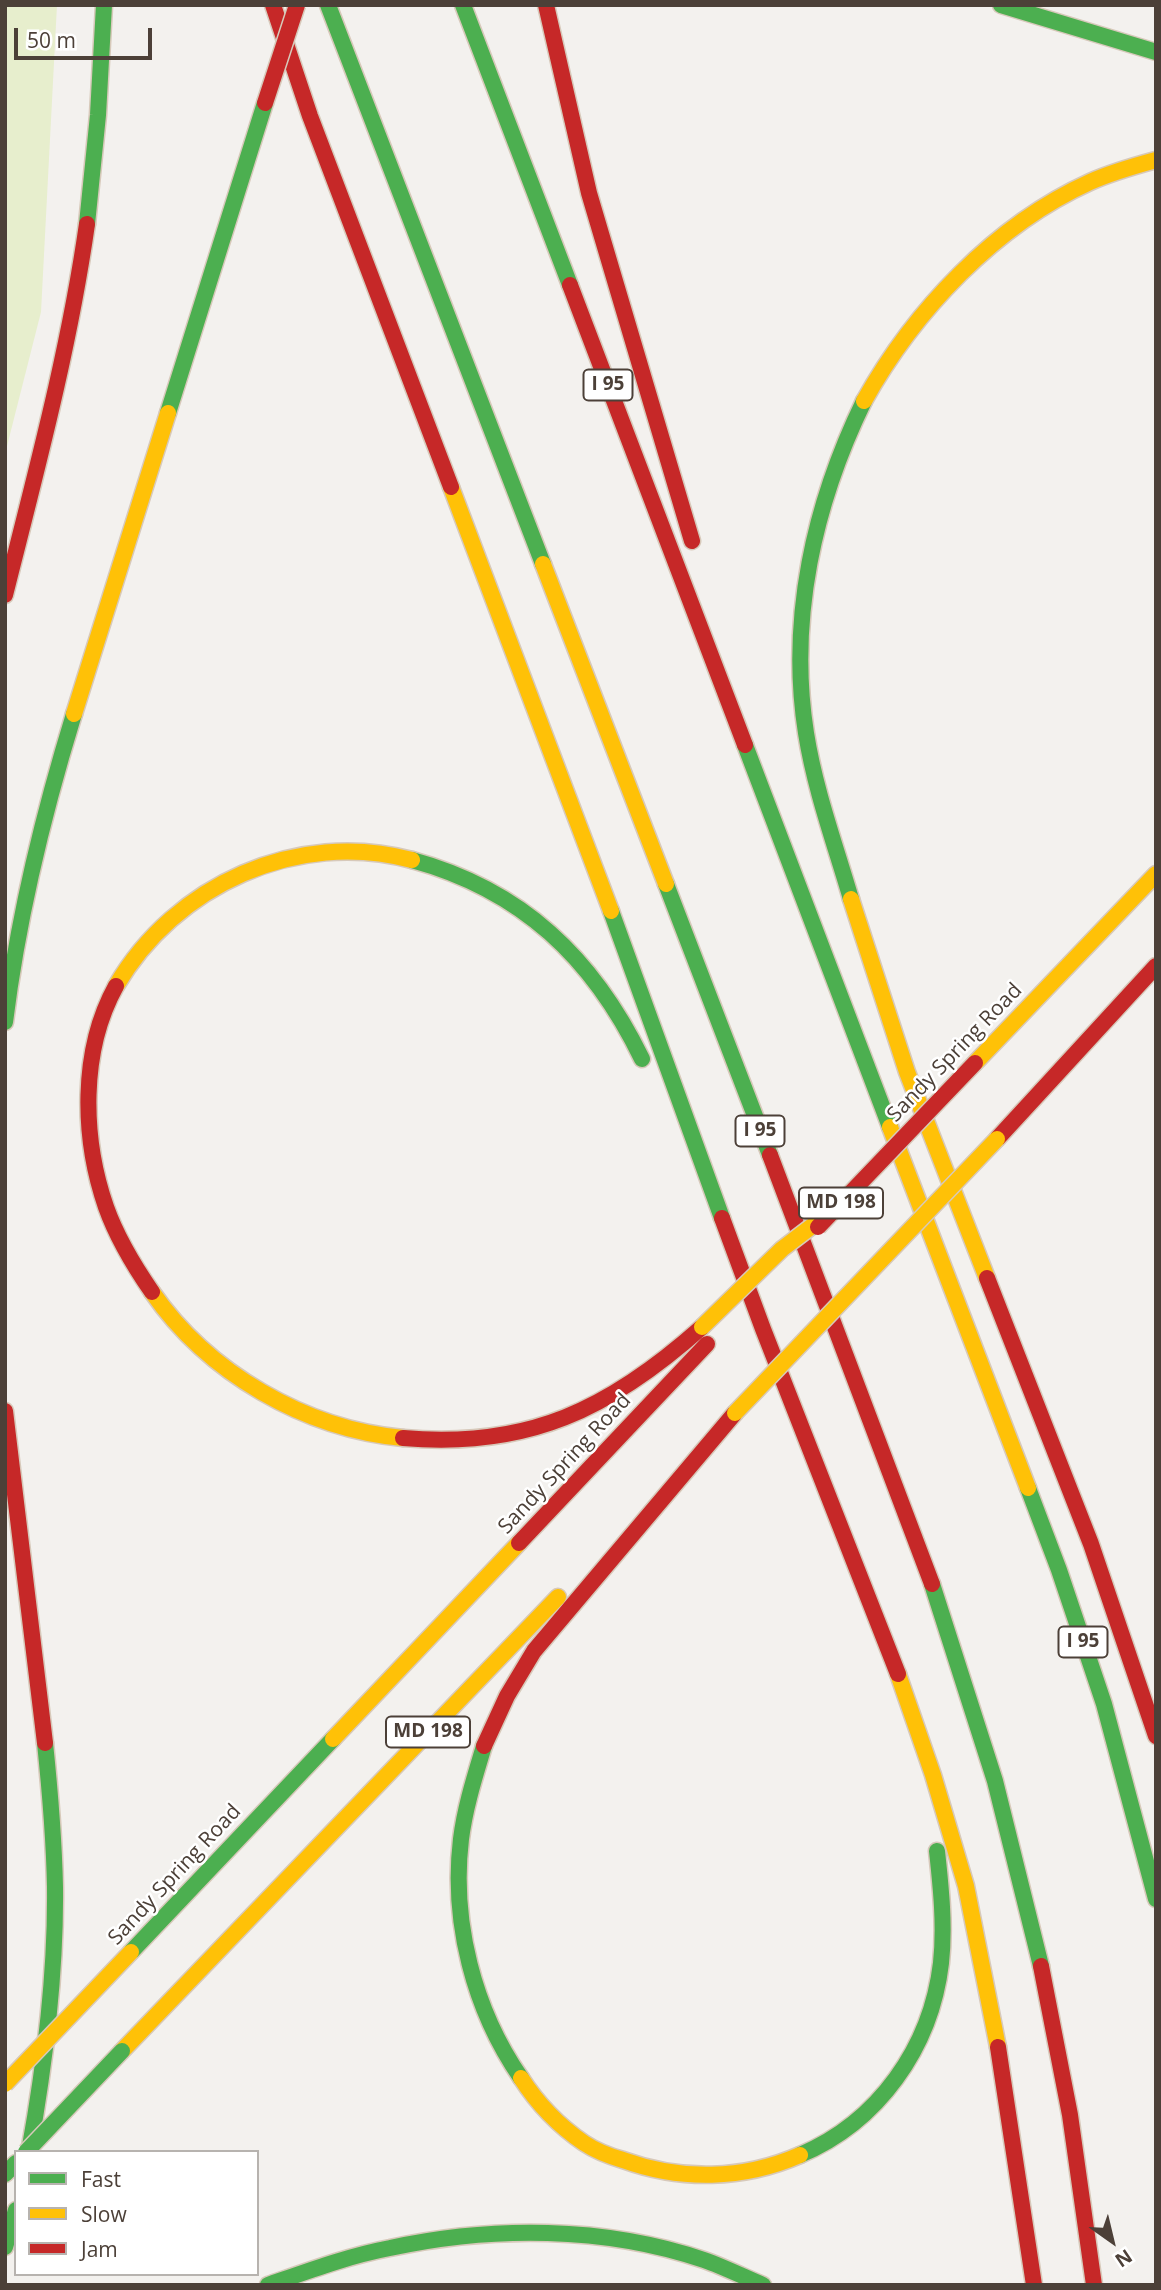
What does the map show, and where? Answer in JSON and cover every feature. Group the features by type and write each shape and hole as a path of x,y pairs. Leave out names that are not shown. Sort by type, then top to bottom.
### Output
{"main road":[{"path":"5,596 54,404 76,296 95,157 102,83 104,5"},
{"path":"273,5 310,116 565,785 763,1329 902,1683 933,1775 966,1886 992,2013 1034,2285"},
{"path":"5,1022 23,904 43,817 297,5"},
{"name":"I 95","path":"328,5 867,1409 944,1618 1017,1864 1046,1989 1069,2104 1094,2285"},
{"name":"I 95","path":"463,5 1059,1570 1104,1704 1156,1899"},
{"path":"546,5 589,193 696,552"},
{"path":"1001,5 1156,52"},
{"path":"1156,160 1092,181 1036,212 986,251 943,292 900,344 865,400 837,465 820,514 807,578 802,640 802,696 808,749 861,936 901,1056 970,1240 1079,1510 1156,1737"},
{"path":"714,619 754,765"},
{"path":"649,1072 627,1027 595,980 555,937 522,911 480,886 435,867 390,855 344,851 292,856 247,869 201,894 156,931 125,972 101,1016 91,1062 87,1115 94,1166 110,1221 128,1261 159,1305 190,1341 231,1373 275,1400 319,1419 376,1434 441,1440 494,1435 553,1423 604,1401 640,1379 702,1327 782,1249 837,1207"},
{"name":"Sandy Spring Road","path":"5,2084 1156,874"},
{"name":"MD 198","path":"30,2150 997,1139 1156,966"},
{"path":"660,1094 763,1329"},
{"path":"5,1411 48,1775 54,1852 54,1945 47,2040 28,2150"},
{"path":"735,1413 558,1620 510,1686 477,1760 459,1845 458,1891 462,1930 487,2018 506,2056 528,2090 554,2119 586,2144 617,2159 658,2172 694,2176 738,2175 775,2166 808,2153 841,2133 870,2109 898,2078 920,2037 935,1996 942,1950 942,1895 935,1842 920,1780 828,1498"},
{"path":"5,2247 14,2217"},
{"path":"268,2285 331,2263 399,2246 456,2237 547,2232 643,2242 676,2250 735,2270 764,2285"}],"green space":[{"path":"5,5 57,5 41,312 5,454"}],"traffic: fast":[{"path":"87,224 98,115 104,5"},
{"path":"328,5 543,564"},
{"path":"463,5 570,285"},
{"path":"1001,5 1156,52"},
{"path":"168,413 265,103"},
{"path":"851,899 810,754 801,690 800,648 803,605 819,521 831,480 864,401"},
{"path":"5,1022 33,866 74,714"},
{"path":"745,745 890,1127"},
{"path":"412,860 451,873 487,890 550,933 577,960 601,990 642,1059"},
{"path":"666,884 770,1155"},
{"path":"611,911 722,1218"},
{"path":"1028,1488 1104,1704 1156,1899"},
{"path":"932,1584 995,1781 1041,1966"},
{"path":"131,1952 333,1739"},
{"path":"29,2150 45,2053 54,1954 52,1815 45,1743"},
{"path":"484,1746 461,1839 459,1870 463,1933 470,1964 490,2024 521,2078"},
{"path":"800,2155 828,2141 854,2123 876,2102 913,2052 926,2024 941,1963 943,1935 937,1851"},
{"path":"28,2150 122,2051"},
{"path":"5,2174 14,2165"},
{"path":"5,2247 14,2217"},
{"path":"268,2285 328,2264 390,2248 508,2233 588,2235 627,2241 666,2249 711,2263 763,2285"}],"traffic: slow":[{"path":"864,401 884,368 932,303 990,246 1055,200 1098,178 1156,160"},
{"path":"74,714 168,413"},
{"path":"451,487 611,911"},
{"path":"543,564 666,884"},
{"path":"116,986 141,950 171,919 205,894 243,874 283,860 326,852 369,852 412,860"},
{"path":"975,1063 1156,874"},
{"path":"851,899 907,1072 987,1278"},
{"path":"890,1127 1028,1488"},
{"path":"735,1413 997,1139"},
{"path":"702,1327 782,1249 837,1207"},
{"path":"152,1292 201,1348 262,1392 330,1423 403,1438"},
{"path":"333,1739 519,1543"},
{"path":"122,2051 558,1597"},
{"path":"898,1674 933,1775 966,1886 998,2047"},
{"path":"5,2084 131,1952"},
{"path":"521,2078 549,2114 584,2143 608,2155 645,2167 667,2172 712,2175 756,2169 800,2155"}],"traffic: jam":[{"path":"273,5 310,116 451,487"},
{"path":"265,103 297,5"},
{"path":"546,5 589,193 692,541"},
{"path":"5,595 61,364 87,224"},
{"path":"570,285 745,745"},
{"path":"997,1139 1156,966"},
{"path":"116,986 104,1011 91,1066 88,1095 92,1152 110,1218 126,1251 152,1292"},
{"path":"818,1227 975,1063"},
{"path":"770,1155 932,1584"},
{"path":"722,1218 898,1674"},
{"path":"987,1278 1091,1544 1156,1736"},
{"path":"403,1438 448,1440 490,1437 565,1417 600,1401 634,1380 702,1327"},
{"path":"519,1543 707,1344"},
{"path":"5,1411 45,1743"},
{"path":"484,1746 507,1696 534,1651 735,1413"},
{"path":"1041,1966 1070,2115 1094,2285"},
{"path":"998,2047 1034,2285"}]}
